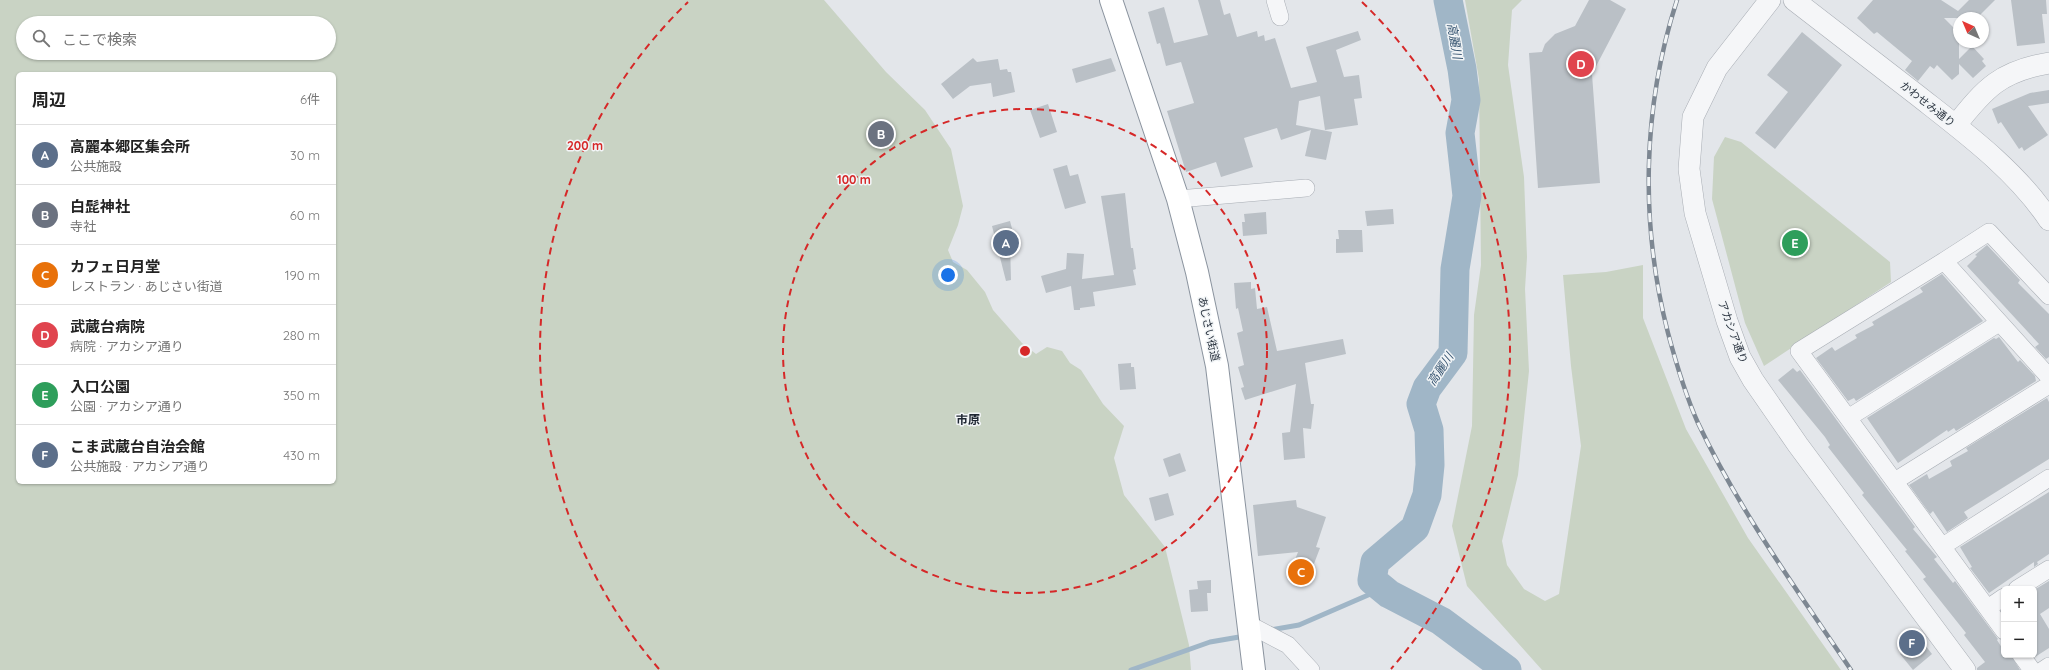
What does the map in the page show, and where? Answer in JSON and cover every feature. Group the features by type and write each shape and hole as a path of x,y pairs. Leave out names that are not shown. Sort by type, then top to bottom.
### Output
{"highway":[{"name":"あじさい街道","path":"1110,0 1178,199 1197,272 1217,366 1254,670"}],"street":[{"path":"1275,0 1280,17"},
{"name":"アカシア通り","path":"1770,0 1717,68 1693,117 1689,169 1695,213 1727,321 1740,357 1753,380 1798,445 1965,670"},
{"name":"かわせみ通り","path":"1794,0 1956,125 2002,166 2041,208 2049,220"},
{"path":"1956,125 1976,99 2004,77 2018,70 2049,63"},
{"path":"1178,199 1306,188"},
{"path":"2001,627 1799,351 1989,232 2049,296"},
{"path":"1944,261 2049,377"},
{"path":"1848,418 1999,323"},
{"path":"1895,481 2049,385"},
{"path":"1943,546 2049,478"},
{"path":"2023,586 2049,569"},
{"path":"1988,608 2001,599"},
{"path":"1250,631 1288,645 1311,670"},
{"path":"2023,658 2032,670"},
{"path":"2042,670 2049,666"}],"green space":[{"path":"0,0 824,0 886,72 925,110 951,149 963,206 958,225 948,250 953,262 967,270 985,292 993,310 1022,343 1036,354 1047,347 1062,351 1070,363 1081,370 1103,404 1124,426 1114,458 1124,495 1165,547 1189,645 1191,670 0,670"},
{"path":"1465,0 1522,0 1512,10 1508,65 1524,177 1527,257 1525,289 1529,371 1518,475 1502,541 1507,565 1524,589 1545,601 1559,594 1581,446 1571,366 1563,275 1606,272 1643,265 1643,318 1686,429 1748,538 1841,670 1542,670 1467,586 1452,526 1472,426 1474,315 1481,265 1479,79"},
{"path":"1725,137 1741,142 1890,262 1891,282 1764,366 1745,323 1712,199 1714,157"}],"building":[{"path":"1198,0 1220,0 1224,15 1230,13 1237,37 1257,31 1258,37 1264,35 1265,41 1275,38 1291,88 1317,82 1306,47 1358,31 1361,40 1336,50 1344,77 1359,75 1362,98 1354,99 1358,125 1325,130 1320,96 1299,101 1296,125 1332,132 1326,160 1305,156 1311,130 1281,140 1277,128 1244,138 1253,167 1221,177 1216,162 1186,172 1167,111 1194,103 1181,62 1166,66 1160,43 1157,44 1148,12 1164,7 1174,43 1208,35"},
{"path":"1589,0 1610,0 1626,9 1592,74 1600,183 1538,188 1529,53 1542,52 1545,44 1555,34 1575,26"},
{"path":"1873,0 1941,0 1958,11 1969,0 1995,0 1983,12 1953,12 1953,18 1944,18 1953,27 1953,48 1959,48 1959,59 1970,48 1974,48 1984,59 1982,61 1986,66 1973,78 1959,64 1959,74 1952,80 1937,65 1934,69 1930,66 1918,81 1905,70 1912,61 1877,32 1874,34 1857,18"},
{"path":"2011,0 2046,0 2047,14 2042,14 2045,43 2017,46"},
{"path":"1802,32 1842,65 1775,149 1755,133 1788,92 1767,75"},
{"path":"973,58 977,62 998,59 1000,70 1007,69 1008,72 1011,72 1015,92 993,97 991,83 970,86 953,99 941,84"},
{"path":"1111,58 1116,71 1076,83 1072,69"},
{"path":"2049,90 2049,103 2028,106 2048,135 2024,151 2022,147 2019,149 2001,122 1998,124 1992,109 2030,93"},
{"path":"1048,104 1057,132 1040,138 1030,110"},
{"path":"1067,165 1070,176 1078,174 1086,203 1065,209 1053,169"},
{"path":"1125,193 1131,248 1133,248 1136,269 1133,270 1136,285 1093,292 1095,306 1074,310 1071,286 1046,293 1041,276 1066,269 1067,253 1084,254 1082,279 1114,275 1101,196"},
{"path":"1393,209 1394,224 1367,226 1365,211"},
{"path":"1266,212 1267,234 1243,236 1242,222 1245,222 1244,214"},
{"path":"1010,221 1015,240 1010,241 1011,280 1006,281 992,226"},
{"path":"1338,230 1362,230 1363,252 1336,253 1336,239 1339,239"},
{"path":"1987,245 2020,280 2018,283 2049,314 2049,357 2046,359 2035,347 2039,344 1967,266 1977,256 1975,255"},
{"path":"1942,274 1983,321 1856,401 1854,398 1848,401 1816,358 1832,347 1835,351 1857,338 1855,335 1874,325 1872,322 1923,292 1920,288"},
{"path":"1251,282 1251,289 1255,288 1257,309 1267,307 1277,351 1343,339 1346,354 1305,363 1311,404 1314,404 1311,429 1303,428 1305,458 1284,460 1282,433 1290,432 1296,384 1245,400 1241,388 1244,387 1238,367 1244,365 1237,333 1243,331 1238,308 1236,309 1234,283"},
{"path":"1999,337 2018,362 2020,360 2035,376 2036,381 1956,431 1954,428 1948,432 1947,430 1898,463 1867,418 1994,338 1996,339"},
{"path":"1131,363 1131,367 1134,367 1136,389 1120,390 1118,364"},
{"path":"1793,368 1797,372 1800,370 1915,527 1913,529 1937,557 1934,559 1953,583 1955,581 1998,639 1997,640 2001,646 2001,658 2013,658 2020,670 1977,670 1977,668 1985,662 1964,635 1966,633 1923,579 1926,577 1905,551 1907,550 1862,495 1864,493 1828,447 1830,445 1825,437 1778,380"},
{"path":"2047,398 2049,402 2049,459 1964,512 1968,518 1947,532 1933,511 1930,514 1909,485 1927,474 1929,479 1952,466 1950,461 1968,451 1966,448"},
{"path":"1180,453 1186,471 1169,477 1163,459"},
{"path":"2049,492 2049,554 2037,562 2038,564 2034,567 2034,562 1989,593 1970,568 1972,567 1960,547"},
{"path":"1168,493 1174,515 1155,521 1149,498"},
{"path":"1296,500 1297,507 1326,517 1316,547 1320,548 1307,582 1289,575 1298,552 1258,556 1253,505"},
{"path":"1211,580 1211,593 1207,593 1208,611 1191,612 1189,590 1198,589 1197,581"},
{"path":"2049,581 2049,608 2040,614 2049,629 2049,648 2037,656 2037,622 2037,588"},
{"path":"1914,631 1932,654 1913,670 1900,654 1905,650 1899,643"}],"waterway":[{"name":"高麗川","path":"1448,0 1462,69 1466,100 1460,133 1467,196 1455,269 1453,353 1427,388 1421,404 1429,430 1430,465 1427,495 1415,528 1375,562 1372,580 1389,594 1441,621 1507,670"},
{"path":"1270,630 1299,625 1382,589"},
{"path":"1131,670 1210,642 1245,636"}],"railway":[{"path":"1677,0 1665,41 1657,82 1651,124 1649,166 1649,208 1653,250 1659,292 1668,333 1689,401 1714,455 1750,518 1851,670"}],"place":[{"name":"武蔵台病院","path":"1581,64"},
{"name":"白髭神社","path":"881,134"},
{"name":"高麗本郷区集会所","path":"1006,243"},
{"name":"入口公園","path":"1795,243"},
{"name":"カフェ日月堂","path":"1301,572"},
{"name":"こま武蔵台自治会館","path":"1912,643"}],"district":[{"name":"市原","path":"968,419"}]}
